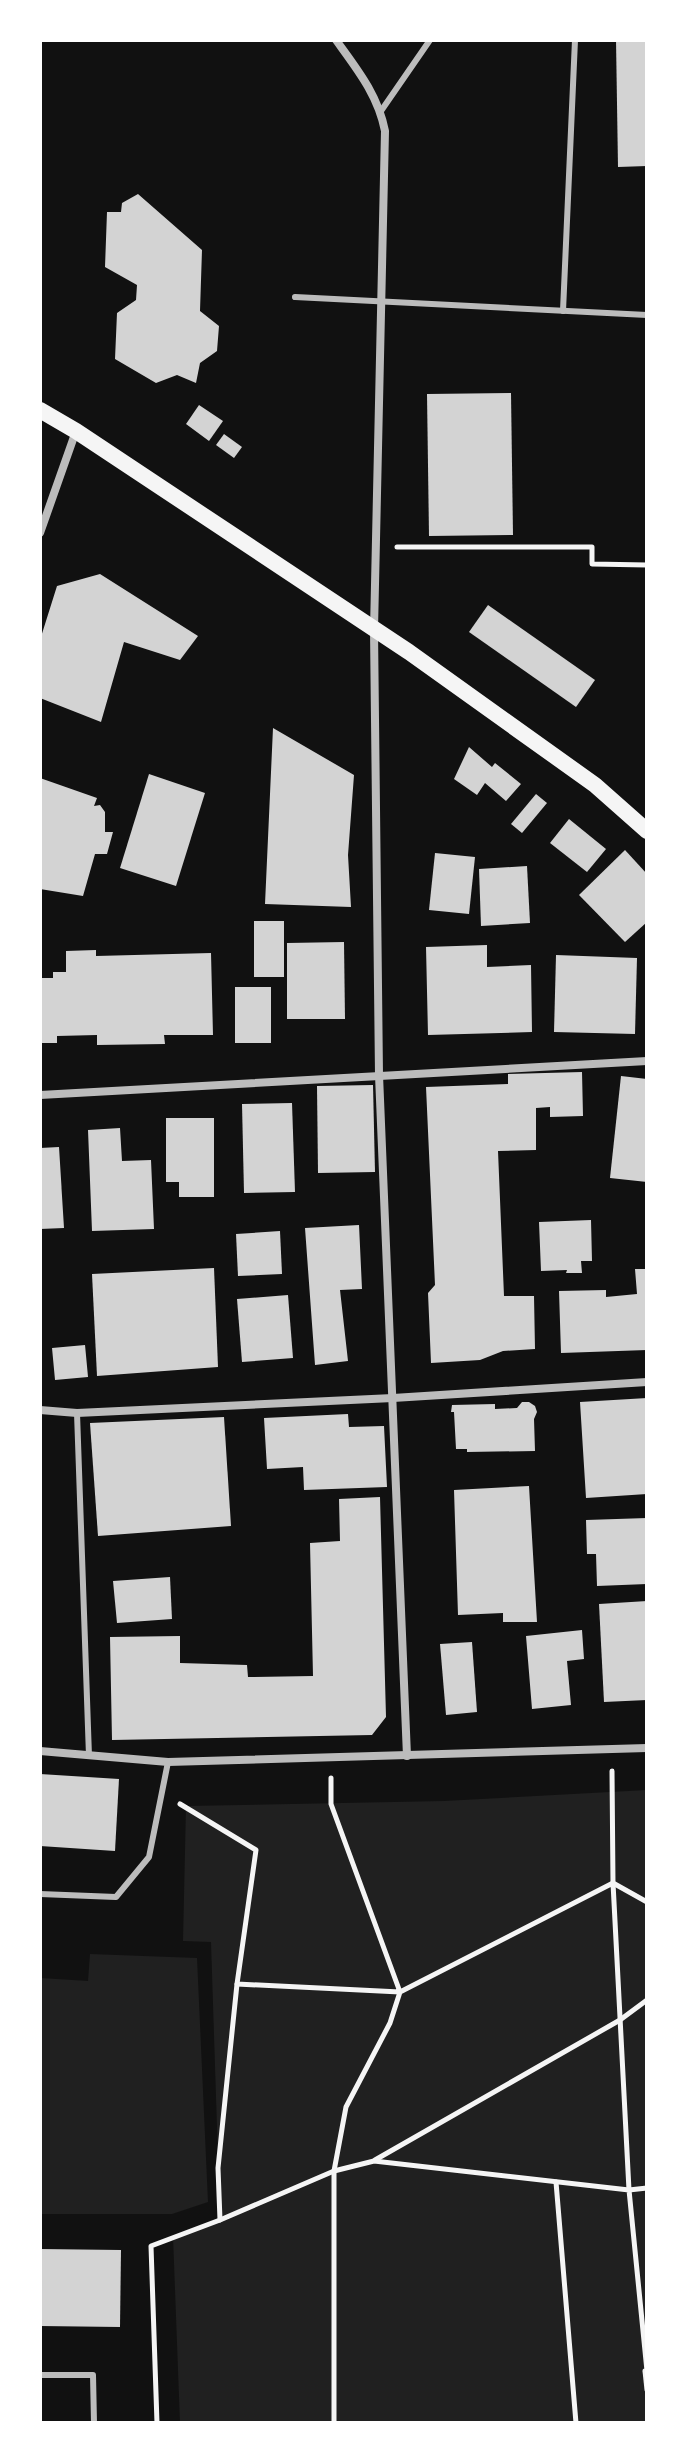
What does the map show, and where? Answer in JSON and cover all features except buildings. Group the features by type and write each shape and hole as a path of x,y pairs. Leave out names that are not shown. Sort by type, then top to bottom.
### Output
{"main road":[{"path":"40,410 409,652 595,785 647,831"}],"street":[{"path":"336,40 367,82 381,111 385,131 374,630 379,1075 407,1756"},
{"path":"40,533 76,431"},
{"path":"40,1095 647,1061"},
{"path":"40,1410 77,1413 647,1382"},
{"path":"40,1751 168,1762 647,1748"}],"lane":[{"path":"381,111 430,40"},
{"path":"563,311 575,40"},
{"path":"295,297 647,315"},
{"path":"77,1413 89,1756"},
{"path":"40,1894 116,1897 149,1857 168,1762"},
{"path":"40,2375 93,2375 94,2423"}],"path":[{"path":"376,547 592,547 592,564 647,565"},
{"path":"611,1750 613,1883 629,2190 647,2390"},
{"path":"332,1758 331,1804 400,1992 390,2023 346,2107 334,2171 334,2423"},
{"path":"162,1795 186,1806 256,1850 237,1984 218,2168 220,2220"},
{"path":"613,1883 647,1902"},
{"path":"237,1984 400,1992 613,1883"},
{"path":"157,2423 151,2246 334,2171 374,2161 620,2020 647,2000"},
{"path":"374,2161 629,2190 647,2188"},
{"path":"556,2182 576,2423"}],"shaded area":[{"path":"647,1790 647,2423 180,2423 173,2236 220,2220 211,1942 183,1941 186,1806 444,1801"},
{"path":"90,1954 197,1958 208,2202 172,2214 40,2214 40,1978 88,1981"}]}
